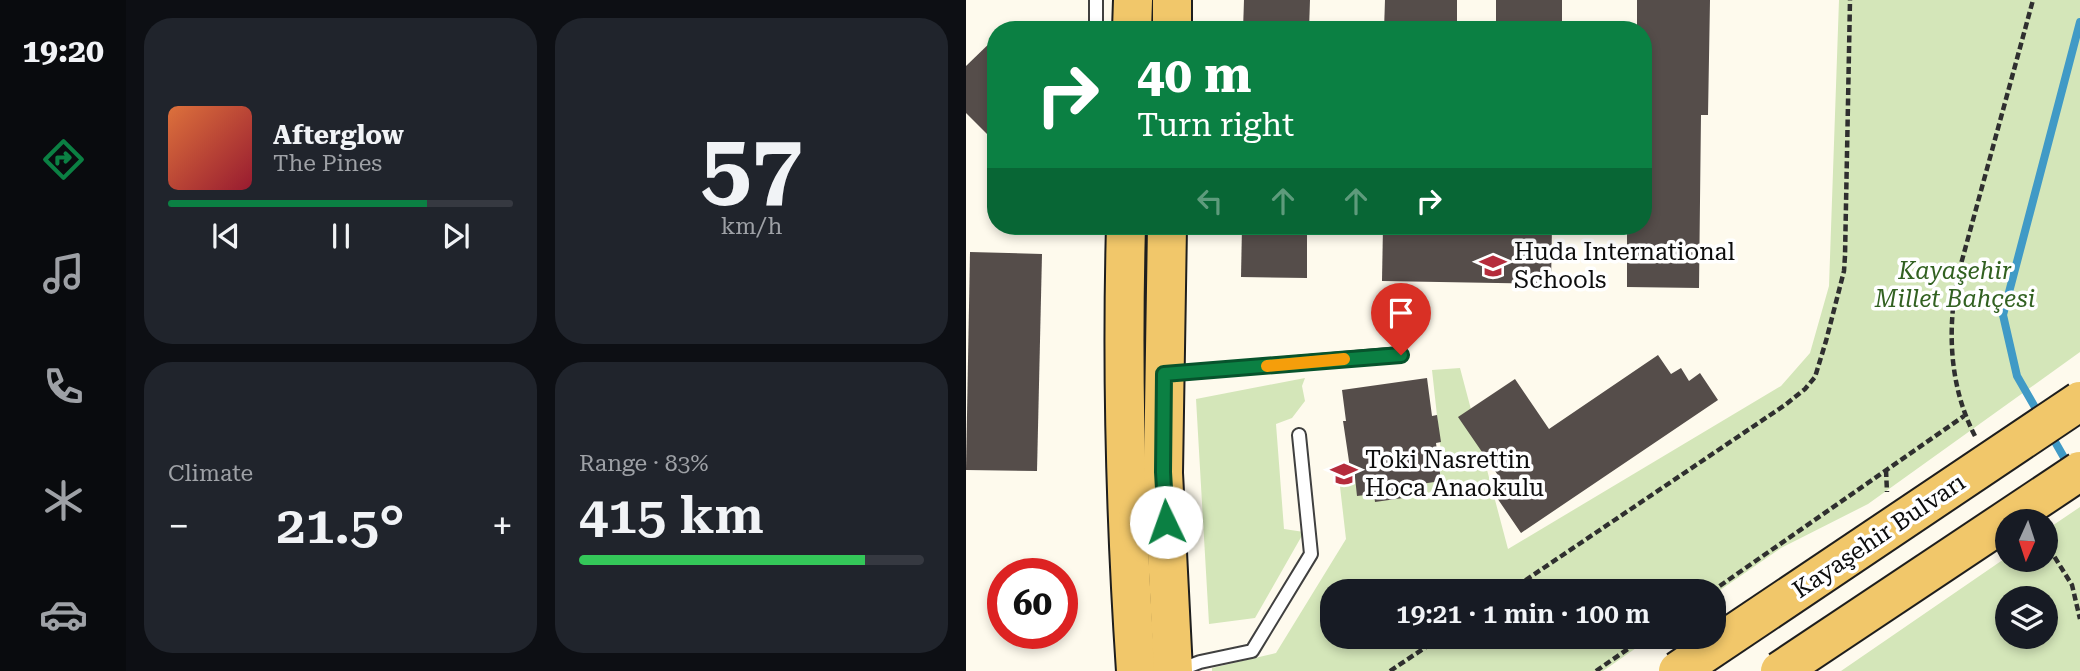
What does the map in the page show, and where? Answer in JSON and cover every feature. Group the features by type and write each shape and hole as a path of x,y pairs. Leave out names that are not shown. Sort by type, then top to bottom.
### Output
{"main road":[{"path":"1132,21 1133,0"},
{"path":"1172,0 1172,21"},
{"path":"1126,235 1125,425 1136,671"},
{"path":"1167,235 1163,472 1174,671"},
{"name":"Kayaşehir Bulvarı","path":"1678,671 2080,401"},
{"path":"1780,671 2080,471"}],"lane":[{"path":"1096,0 1096,21"},
{"path":"1164,374 1401,355"},
{"path":"1174,671 1200,662 1252,652 1311,554 1298,435"}],"path":[{"path":"1527,579 1785,405 1815,377 1845,256 1850,0"},
{"path":"1975,437 1964,416 1955,377 1951,341 1955,293 2032,0"},
{"path":"1726,582 1964,416"},
{"path":"1886,470 1887,492"},
{"path":"2058,562 2072,585 2080,619"},
{"path":"1390,671 1423,649"},
{"path":"1596,671 1628,649"}],"green space":[{"name":"Kayaşehir Millet Bahçesi","path":"1839,0 2080,0 2080,352 1868,504 1781,548 1726,586 1726,579 1321,579 1346,539 1338,469 1441,452 1432,370 1460,368 1508,549 1781,386 1810,353 1829,286"},
{"path":"1305,378 1302,386 1305,401 1292,418 1276,424 1284,529 1304,532 1255,618 1209,624 1196,399"},
{"path":"2080,507 2080,671 1841,671 1995,565 1995,572 2058,572 2058,522"},
{"name":"Kayaşehir Millet Bahçesi","path":"1320,581 1320,649 1635,649 1603,671 1212,671 1212,668 1276,653"}],"building":[{"path":"1244,0 1310,0 1309,21 1243,21"},
{"path":"1385,0 1457,0 1457,21 1384,21"},
{"path":"1496,0 1562,0 1562,21 1496,21"},
{"path":"1637,0 1710,0 1708,115 1701,115 1699,288 1627,287 1627,235 1652,235 1652,21 1637,21"},
{"path":"987,46 987,134 966,113 966,66"},
{"path":"1242,235 1307,235 1307,278 1241,277"},
{"path":"1383,235 1552,235 1551,284 1382,281"},
{"path":"970,252 1042,254 1037,471 966,470"},
{"path":"1658,355 1671,374 1681,368 1689,381 1700,373 1718,400 1521,533 1493,492 1504,484 1458,417 1515,379 1549,429"},
{"path":"1427,378 1432,416 1437,415 1441,442 1436,443 1441,481 1401,487 1403,498 1375,502 1374,494 1357,496 1354,468 1350,468 1343,421 1346,421 1342,390"}],"waterway":[{"path":"2040,416 2017,376 2003,315 2080,22"},
{"path":"2050,433 2070,468"}],"slow traffic":[{"path":"1267,366 1344,359"}],"place":[{"name":"Huda International Schools","path":"1493,266"},
{"name":"Toki Nasrettin Hoca Anaokulu","path":"1344,474"}],"route":[{"path":"1166,522 1163,472 1164,374 1401,355"}]}
